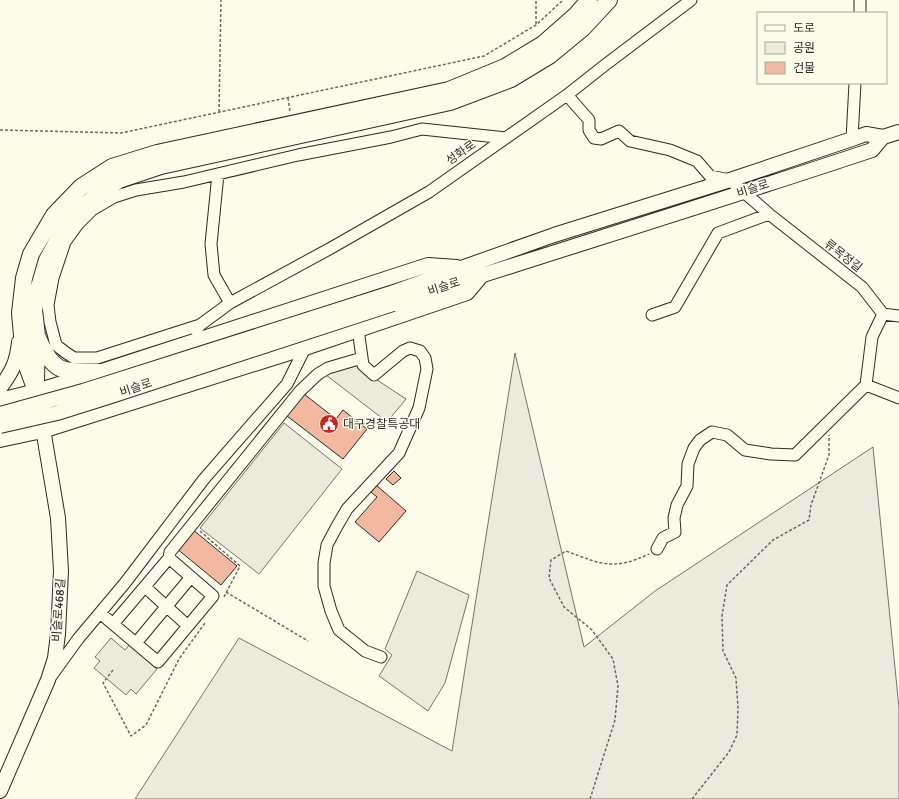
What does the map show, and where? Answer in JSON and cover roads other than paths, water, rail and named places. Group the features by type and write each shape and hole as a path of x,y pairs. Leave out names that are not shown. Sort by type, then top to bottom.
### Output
{"highway":[{"path":"42,425 36,391 24,358 20,313 24,278 31,254 54,215 81,187 112,167 157,153 448,90 505,66 543,44 576,15 589,0"},
{"path":"36,391 37,336 34,310 47,260 67,223 92,199 119,180 161,166 450,102 511,79 549,56 584,28 608,0"},
{"path":"37,336 45,353 58,368 67,371 100,372"}],"main road":[{"name":"비슬로","path":"0,426 57,413 111,396 391,299 463,267 554,236 730,180 866,134 883,137 899,132"},
{"name":"비슬로","path":"0,414 83,391 391,299 484,274 872,150 883,137"},
{"path":"0,400 100,372 428,265 463,267"},
{"path":"0,440 42,425 306,348 466,293 484,274"},
{"path":"0,388 10,374 18,356 21,320"},
{"name":"비슬로468길","path":"0,791 48,680 55,658 61,571 58,518 42,425"}],"street":[{"name":"성화로","path":"200,325 230,303 332,248 429,192 567,95 691,0"},
{"path":"860,0 860,12"},
{"path":"852,139 855,84"},
{"path":"567,95 589,120 589,130 594,138 601,139 619,131 630,141 670,150 697,161 710,176 730,180"},
{"path":"200,325 97,358 74,358 56,345 50,322 48,305 53,278 65,242 78,224 92,210 114,197 136,190 184,182 298,155 391,137 422,129 506,138"},
{"path":"218,174 211,244 214,275 230,303"},
{"name":"류목정길","path":"730,180 769,214 862,287 883,314"},
{"path":"652,315 675,307 718,233 769,214"},
{"path":"657,549 663,538 675,532 674,518 677,505 687,486 688,464 694,448 700,440 712,432 727,435 745,450 770,454 795,455 866,385 872,337 883,314 899,316"},
{"path":"182,345 200,325"},
{"path":"358,329 363,365 374,375 403,351 410,348 420,351 425,358 427,368 419,408 399,453 347,509 327,545 324,563 324,586 331,611 339,630 365,651 381,658"},
{"path":"48,680 78,639 125,583 204,479 287,384 306,348"},
{"path":"114,624 169,558 170,552 300,391 318,374 328,368 362,358"},
{"path":"866,385 899,398"},
{"path":"100,613 158,662 213,596 169,558"},
{"path":"136,643 191,577"},
{"path":"145,586 188,626"}],"place":[{"name":"대구경찰특공대","path":"329,424"}]}
